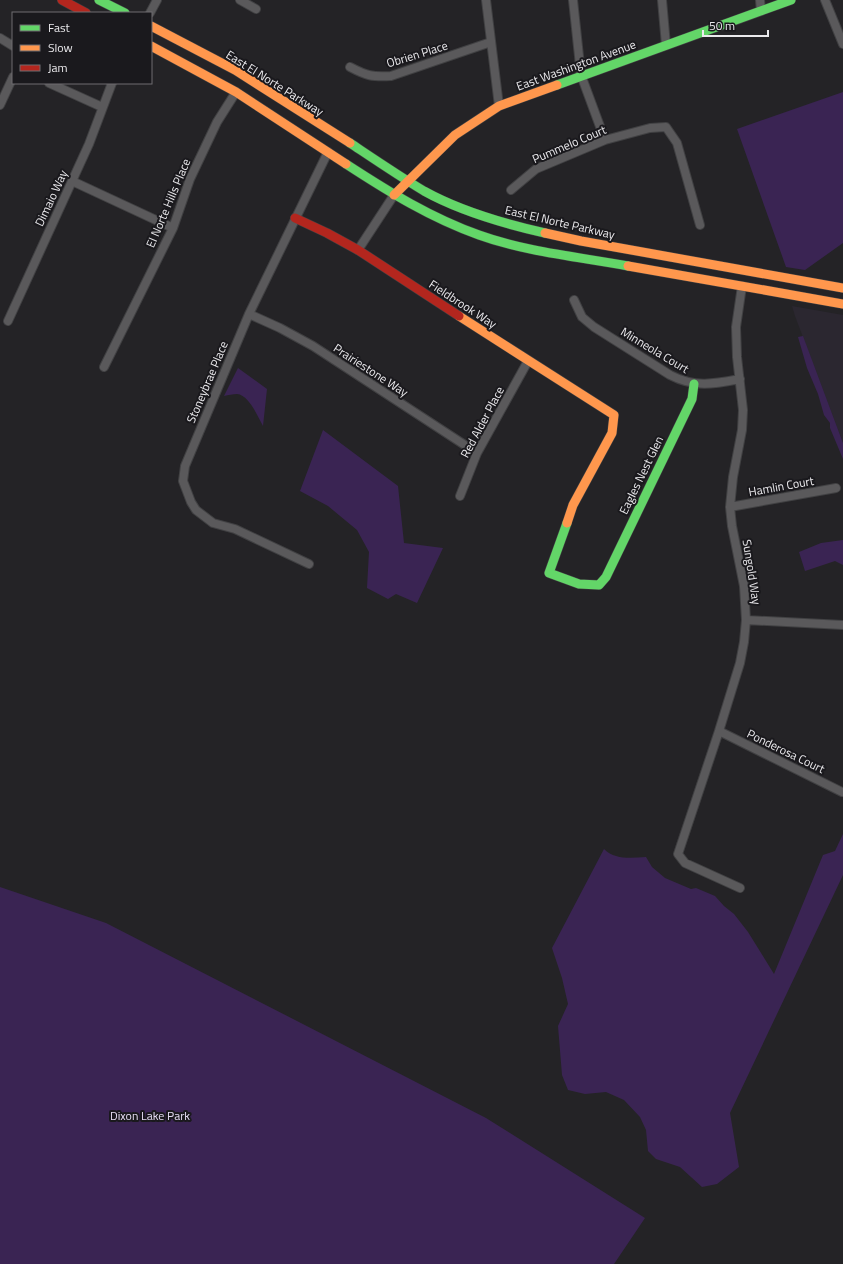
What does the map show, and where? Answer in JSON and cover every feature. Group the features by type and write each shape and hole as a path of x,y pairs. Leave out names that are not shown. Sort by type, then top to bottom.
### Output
{"main road":[{"path":"62,0 84,12"},
{"path":"99,0 123,12"},
{"name":"East Washington Avenue","path":"394,196 455,135 499,106 791,0"},
{"name":"East El Norte Parkway","path":"152,27 235,70 436,197 472,212 520,227 581,241 843,288"},
{"path":"152,47 236,92 394,196 445,222 481,236 525,248 843,304"},
{"name":"Fieldbrook Way","path":"295,218 358,250 528,361 614,415 612,433 573,505"},
{"name":"Eagles Nest Glen","path":"573,505 549,573 563,580 589,586 599,585 606,576 692,399 694,384"}],"street":[{"path":"151,12 157,0"},
{"path":"240,0 256,9"},
{"path":"486,0 499,106"},
{"path":"574,0 581,75 605,140"},
{"path":"662,0 666,46"},
{"path":"760,0 761,11"},
{"path":"825,0 843,44"},
{"path":"0,38 12,45"},
{"name":"Obrien Place","path":"350,67 365,75 375,77 391,76 491,42"},
{"path":"0,105 12,79"},
{"path":"51,84 102,108"},
{"name":"Dimaio Way","path":"8,321 89,144 112,84"},
{"name":"El Norte Hills Place","path":"104,367 173,228 190,179 217,122 236,92"},
{"name":"Pummelo Court","path":"511,190 536,169 605,140 650,128 666,127 677,143 700,225"},
{"name":"Stoneybrae Place","path":"309,564 235,529 213,523 196,510 190,502 183,480 185,466 249,314 328,152"},
{"path":"72,181 173,228"},
{"path":"358,250 394,196"},
{"name":"Sungold Way","path":"740,888 685,863 678,854 719,731 740,662 744,642 746,620 744,586 732,526 730,507 742,430 743,410 736,327 742,286"},
{"name":"Minneola Court","path":"574,300 582,317 594,327 683,382 694,384 716,384 740,379"},
{"name":"Prairiestone Way","path":"249,314 280,328 313,346 477,453"},
{"name":"Red Alder Place","path":"460,496 477,453 528,361"},
{"name":"Hamlin Court","path":"730,507 836,488"},
{"path":"746,620 843,625"},
{"name":"Ponderosa Court","path":"719,731 842,792"}],"shaded area":[{"path":"792,306 843,315 843,443 795,316"}],"green space":[{"path":"843,92 843,243 805,270 786,267 737,129"},
{"path":"803,336 843,443 843,459 830,428 830,423 824,415 818,394 807,368 798,337"},
{"path":"238,368 267,389 263,426 253,407 245,398 237,394 224,396"},
{"path":"323,430 398,486 404,543 443,548 417,603 396,594 388,599 367,588 369,552 357,530 328,506 300,491"},
{"path":"843,540 843,565 835,561 805,571 799,552 821,543"},
{"path":"843,834 843,875 730,1113 739,1167 717,1184 702,1187 680,1167 656,1159 648,1151 646,1130 640,1117 624,1100 606,1092 585,1094 568,1090 562,1075 558,1026 568,1004 562,978 552,948 604,849 608,853 618,857 646,857 652,867 665,878 691,889 696,888 715,896 734,914 748,932 774,974 823,855 835,851"},
{"name":"Dixon Lake Park","path":"0,887 106,923 486,1118 645,1218 614,1264 0,1264"}],"traffic: fast":[{"path":"99,0 123,12"},
{"path":"557,85 791,0"},
{"path":"350,143 424,191 452,205 483,216 545,233"},
{"path":"346,164 411,204 444,221 479,235 515,246 553,254 628,266"},
{"path":"567,523 549,573 579,584 599,585 606,577 692,399 694,384"}],"traffic: slow":[{"path":"152,27 235,70 350,143"},
{"path":"152,47 236,92 346,164"},
{"path":"394,195 455,135 499,106 557,85"},
{"path":"545,233 581,241 843,288"},
{"path":"628,266 843,304"},
{"path":"459,316 614,415 612,433 573,505 567,523"}],"traffic: jam":[{"path":"62,0 84,12"},
{"path":"295,218 358,250 459,316"}]}
